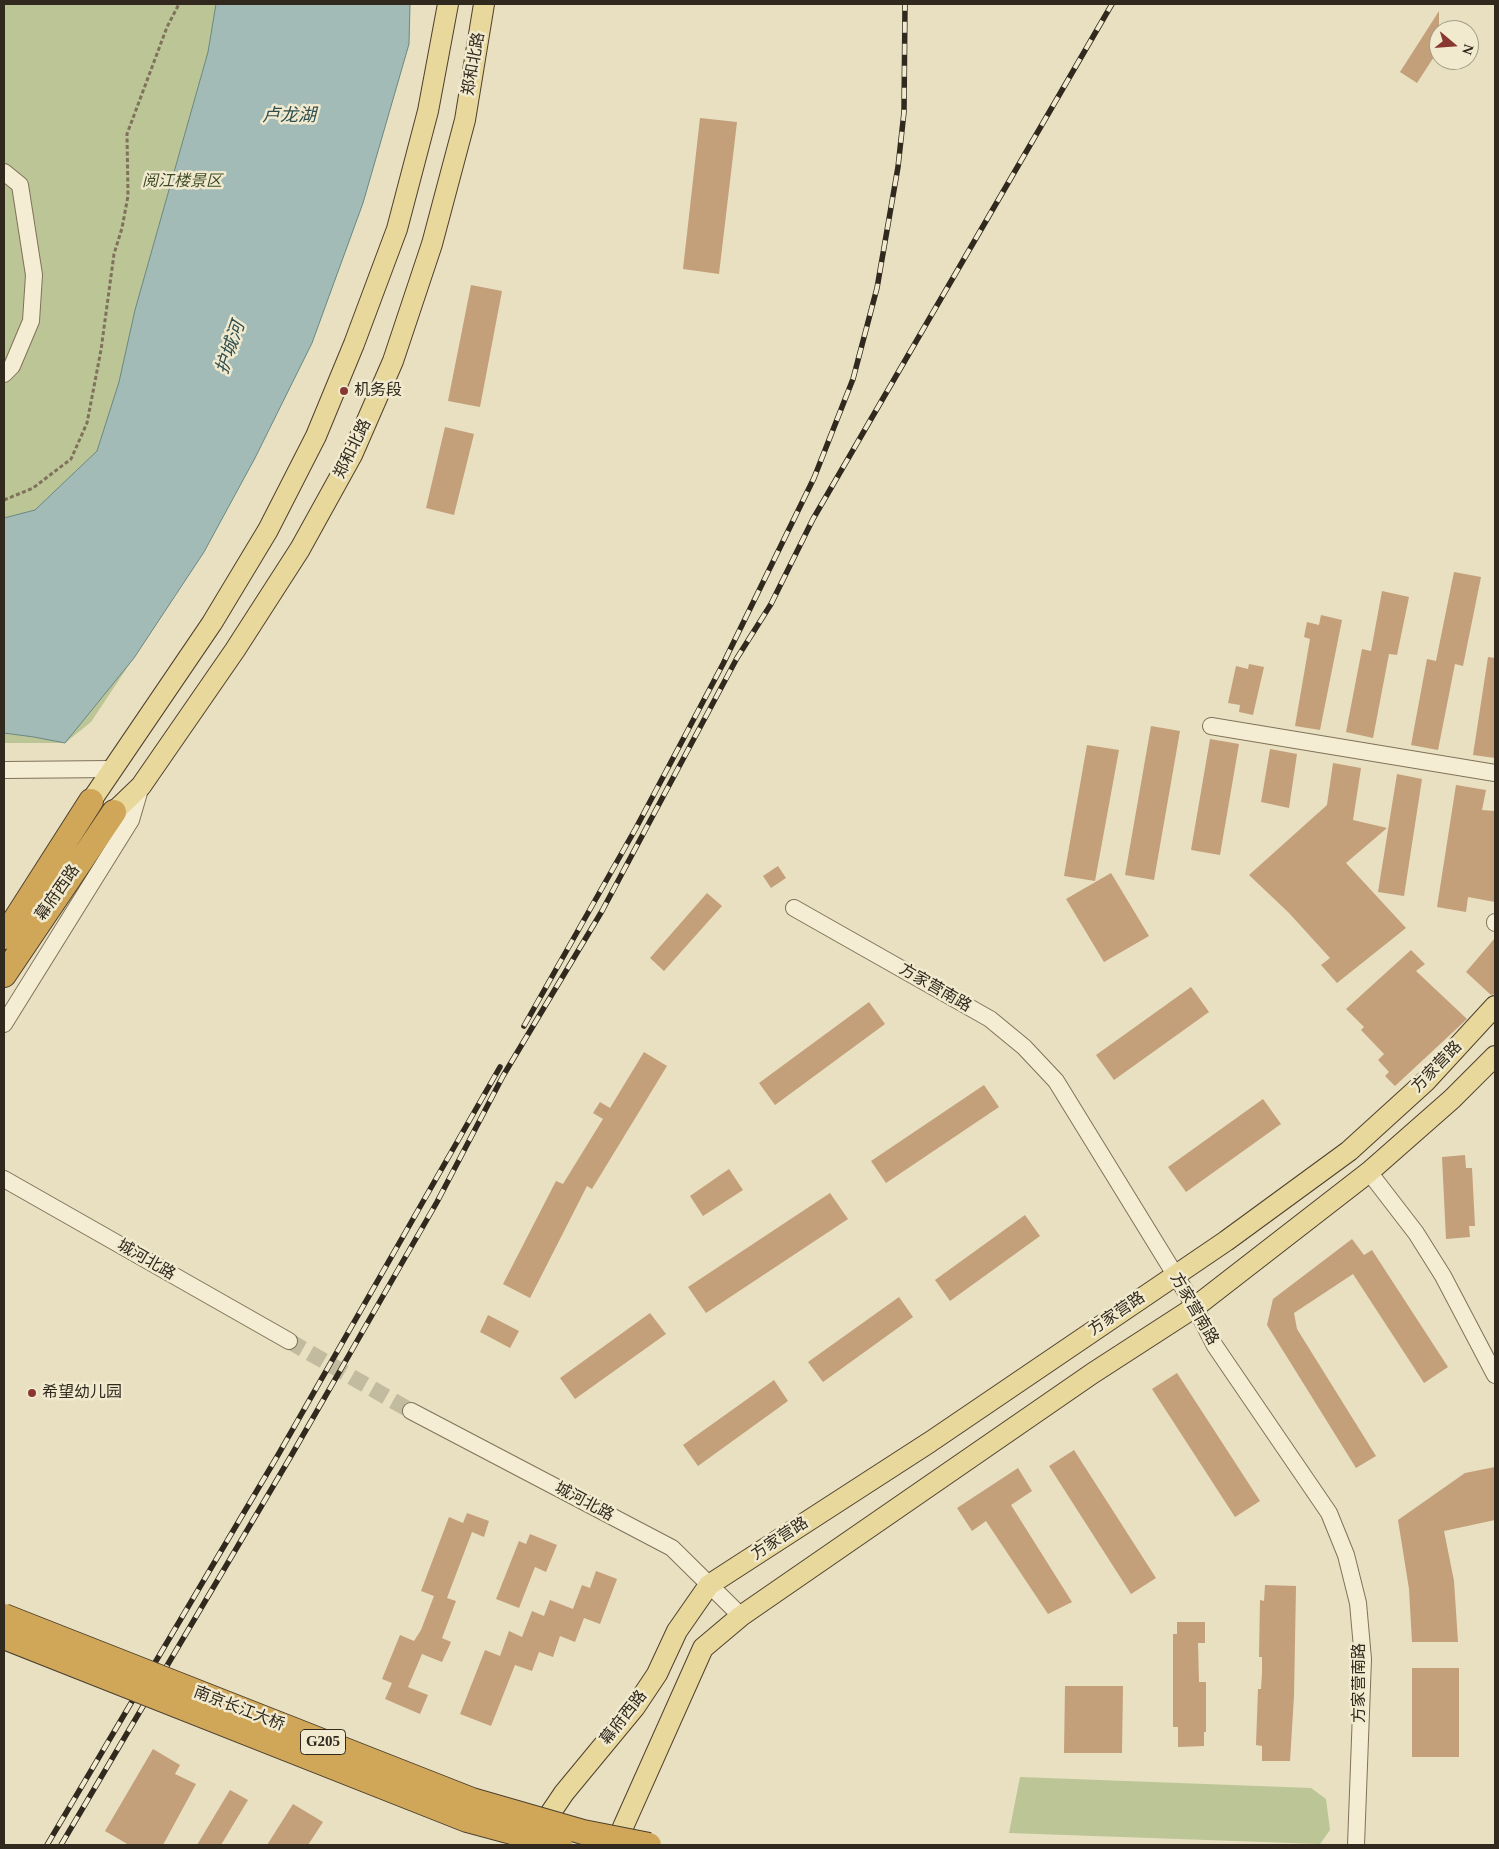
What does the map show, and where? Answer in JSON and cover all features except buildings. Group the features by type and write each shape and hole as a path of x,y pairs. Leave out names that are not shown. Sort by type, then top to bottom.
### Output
{"highway":[{"name":"幕府西路","path":"4,937 92,801"},
{"name":"幕府西路","path":"4,975 114,812"},
{"name":"南京长江大桥","path":"4,1616 472,1800 583,1832 649,1845"},
{"name":"南京长江大桥","path":"4,1637 467,1820 560,1845"}],"main road":[{"path":"92,801 212,623 268,530 316,436 354,344 396,229 428,111 448,4"},
{"name":"郑和北路","path":"114,812 141,786 235,650 300,549 356,447 393,361 432,244 465,120 484,4"},
{"name":"方家营路","path":"709,1585 930,1442 1175,1275 1350,1151 1426,1081 1495,1006"},
{"name":"方家营路","path":"741,1616 1093,1373 1195,1307 1369,1172 1452,1099 1495,1056"},
{"name":"幕府西路","path":"529,1845 564,1793 639,1701 657,1674 677,1631 709,1585"},
{"path":"615,1845 703,1648 741,1616"}],"street":[{"path":"4,172 20,184 34,274 31,321 12,366 4,374"},
{"path":"1211,726 1495,773"},
{"path":"4,770 112,769"},
{"path":"4,1024 130,820 141,786"},
{"name":"方家营南路","path":"794,908 990,1019 1024,1047 1056,1081 1195,1307 1215,1346 1329,1513 1346,1554 1358,1603 1363,1659 1356,1845"},
{"path":"1369,1172 1416,1233 1443,1276 1495,1375"},
{"name":"城河北路","path":"4,1179 289,1341"},
{"name":"城河北路","path":"411,1411 672,1548 741,1616"}],"path":[{"path":"4,500 33,488 70,459 87,423 101,350 114,254 122,228 128,196 127,134 167,27 179,4"}],"green space":[{"name":"卢龙湖","path":"4,4 410,4 409,44 363,203 312,343 255,458 204,552 91,722 65,743 4,743"},
{"path":"1020,1777 1311,1788 1326,1799 1330,1830 1320,1844 1009,1833"}],"water":[{"name":"卢龙湖","path":"216,4 410,4 409,44 363,203 312,343 255,458 204,552 134,658 65,743 4,733 4,518 35,510 97,451 119,382 135,310 208,52"}],"tunnel":[{"path":"289,1341 411,1411"}],"railway":[{"path":"524,1026 636,828 723,664 814,478 853,379 877,288 898,167 904,112 905,4"},
{"path":"61,1845 291,1456 437,1202 503,1076 602,911 737,658 771,604 813,519 1112,4"},
{"path":"47,1845 278,1455 500,1067"}],"place":[{"name":"机务段","path":"344,391"},
{"name":"希望幼儿园","path":"32,1393"}],"park label":[{"name":"阅江楼景区","path":"182,182"}],"water label":[{"name":"护城河","path":"231,348"}]}
